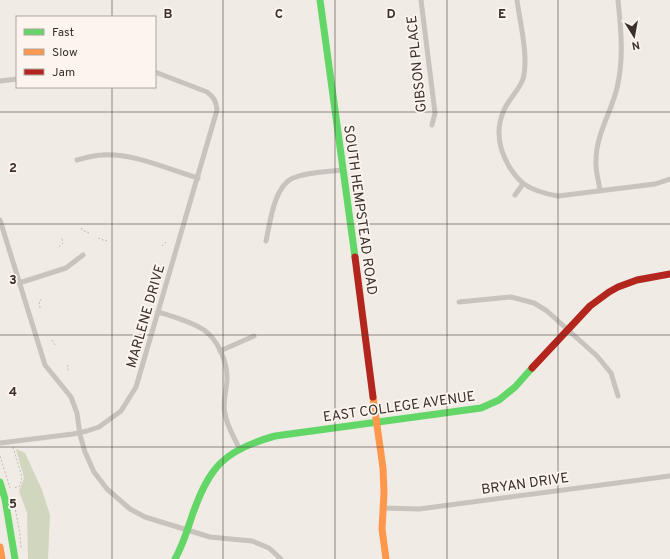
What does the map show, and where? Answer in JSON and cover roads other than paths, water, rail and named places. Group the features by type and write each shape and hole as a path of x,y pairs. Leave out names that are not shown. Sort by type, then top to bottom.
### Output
{"street":[{"name":"SOUTH HEMPSTEAD ROAD","path":"320,0 342,170 384,468 382,530 386,559"},
{"name":"GIBSON PLACE","path":"421,0 435,113 432,125"},
{"path":"517,0 524,51 524,73 523,79 504,108 499,126 503,157 515,176 523,184 543,193 558,196 655,184 670,180"},
{"path":"600,191 596,161 598,138 617,88 621,68 622,46 618,0"},
{"name":"MARLENE DRIVE","path":"0,443 87,431 99,427 121,411 129,401 136,387 217,110 216,102 207,92 156,72"},
{"path":"0,81 16,78"},
{"path":"77,160 101,155 118,155 134,158 198,178"},
{"path":"266,241 277,196 286,182 292,178 301,176 342,170"},
{"path":"515,195 523,184"},
{"path":"0,220 45,365 71,397 77,413 82,447 94,472 107,489 130,509 145,517 210,537 252,541 269,548 281,559"},
{"path":"19,283 66,268 83,254"},
{"name":"EAST COLLEGE AVENUE","path":"175,559 188,530 200,494 206,482 227,455 239,448 258,440 275,436 472,410 499,400 515,387 602,295 633,280 670,274"},
{"path":"459,302 511,296 534,303 547,311 597,356 611,373 618,396"},
{"path":"158,312 186,321 204,330 215,342 224,359 227,378 224,408 225,416 239,448"},
{"path":"220,351 254,336"},
{"name":"BRYAN DRIVE","path":"383,508 419,509 670,476"},
{"path":"0,482 5,499 15,559"},
{"path":"0,547 2,559"}]}
